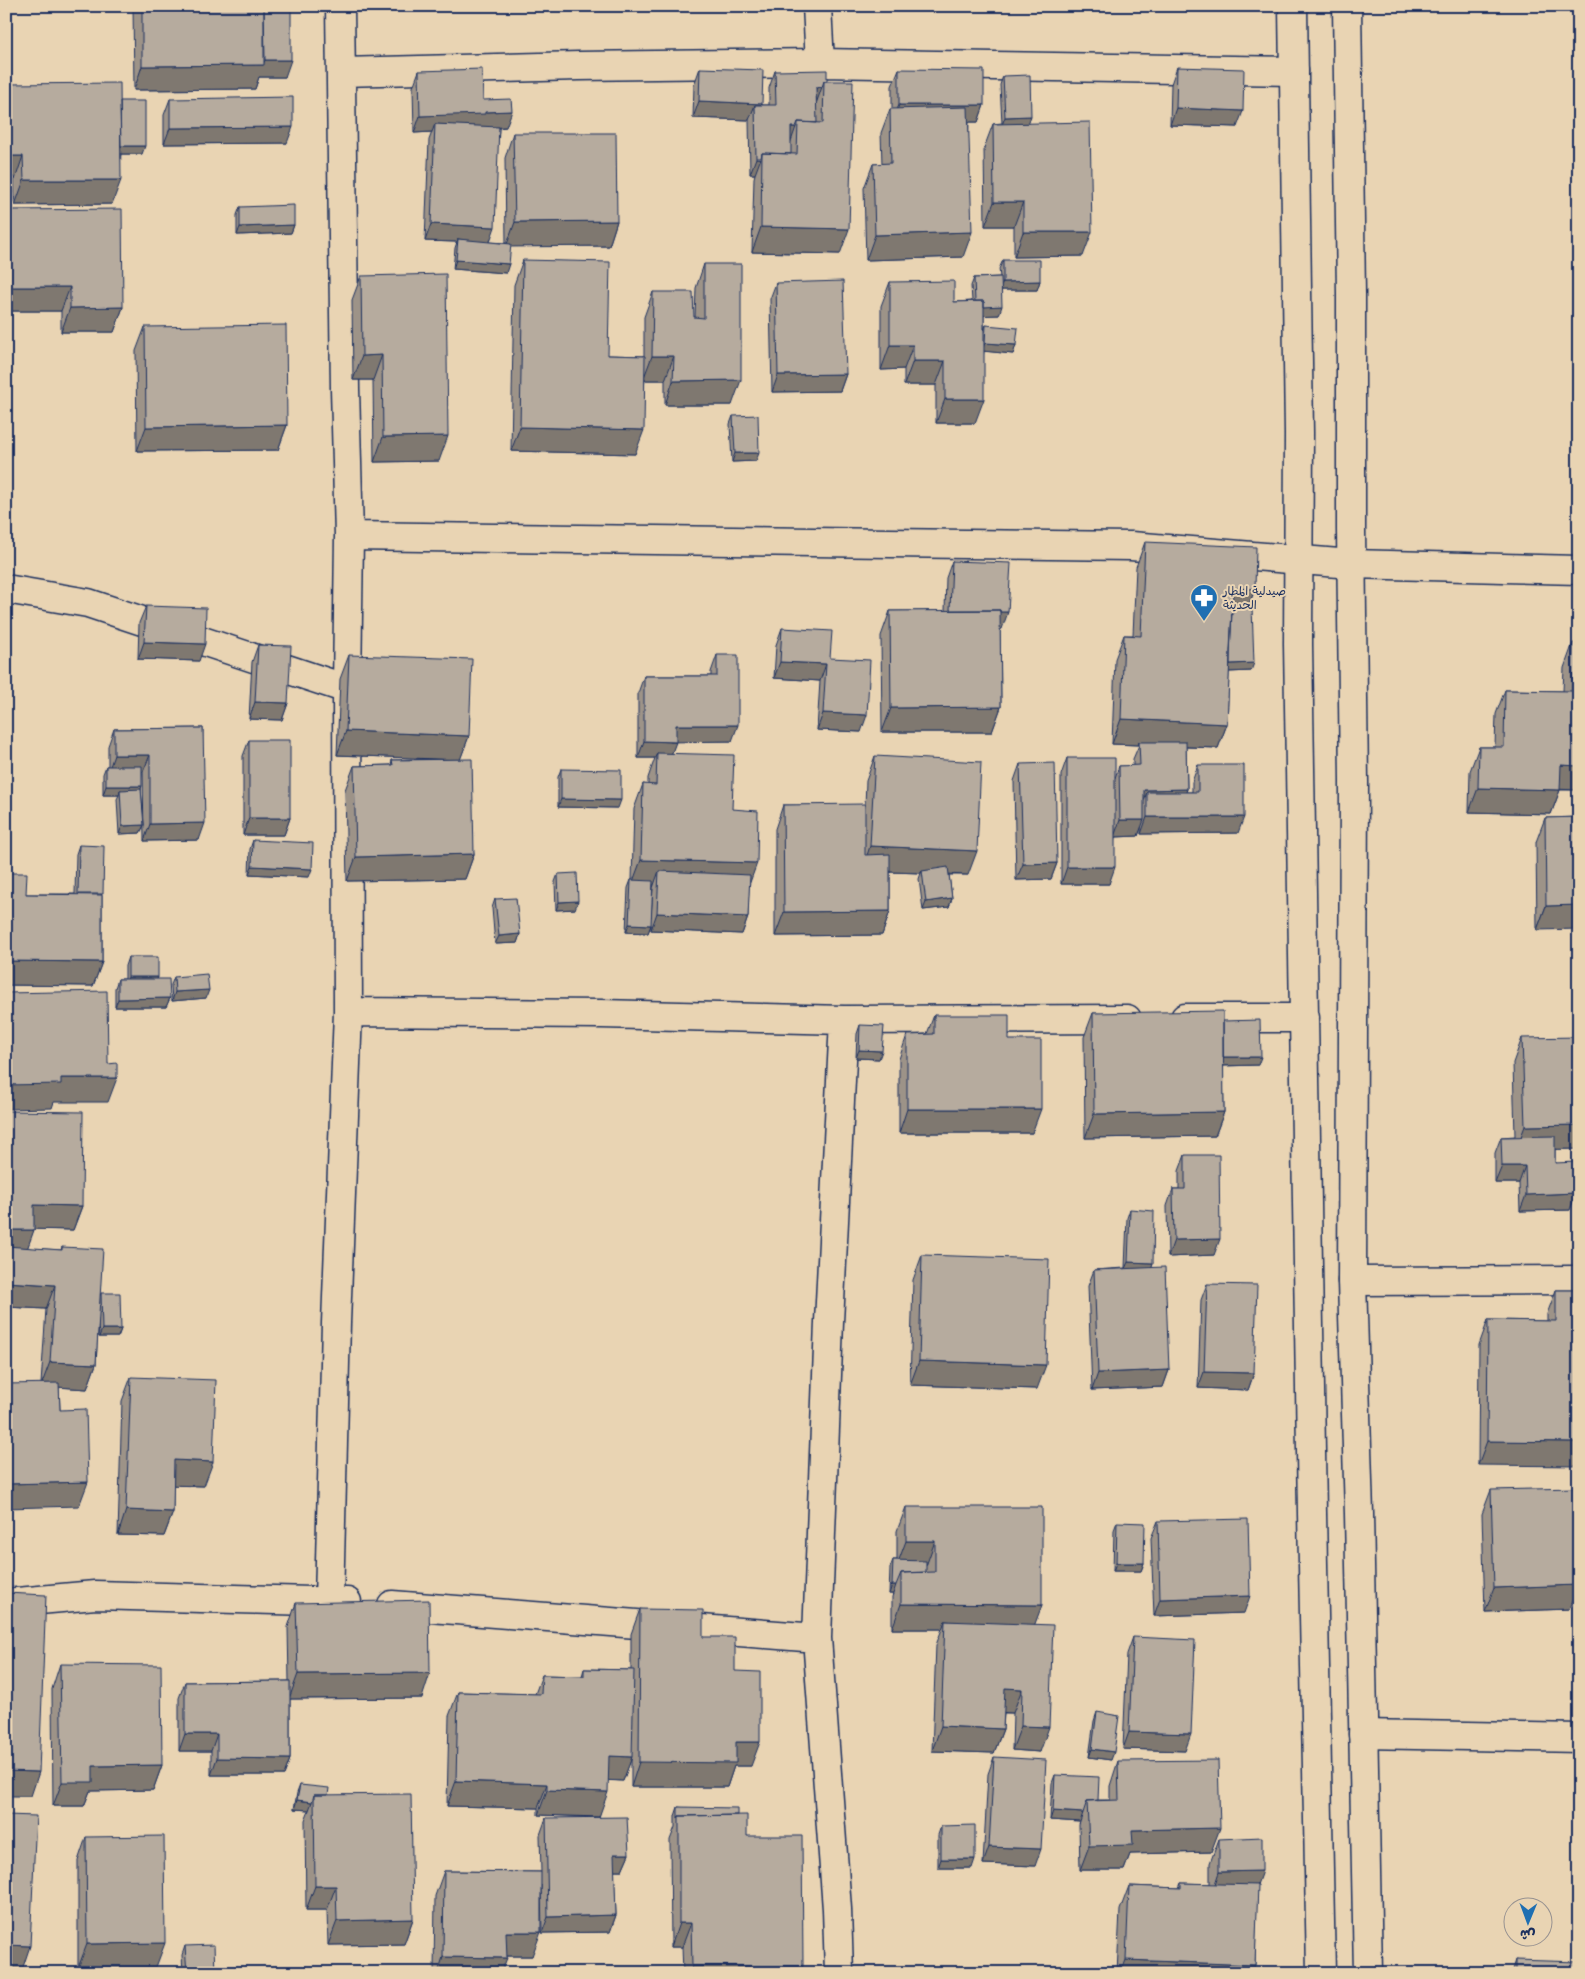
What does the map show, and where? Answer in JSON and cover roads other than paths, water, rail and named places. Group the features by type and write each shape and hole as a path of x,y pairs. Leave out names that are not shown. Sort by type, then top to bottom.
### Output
{"street":[{"path":"329,1601 336,1323 348,1012 350,536 345,389 340,6"},
{"path":"817,6 820,63"},
{"path":"1293,6 1299,423 1298,663 1321,1973"},
{"path":"1347,6 1351,294 1354,907 1352,1281 1359,1514 1368,1973"},
{"path":"342,72 579,66 820,63 1294,71"},
{"path":"350,536 1130,546 1298,558 1351,564 1579,570"},
{"path":"6,589 88,603 348,689"},
{"path":"348,1012 844,1020 1305,1018"},
{"path":"839,1973 837,1909 817,1638 829,1322 844,1020"},
{"path":"1352,1281 1579,1280"},
{"path":"6,1603 96,1595 329,1601 817,1638"},
{"path":"1363,1734 1579,1738"}],"place":[{"name":"صيدلية المطار الحديثة","path":"1204,622"}]}
